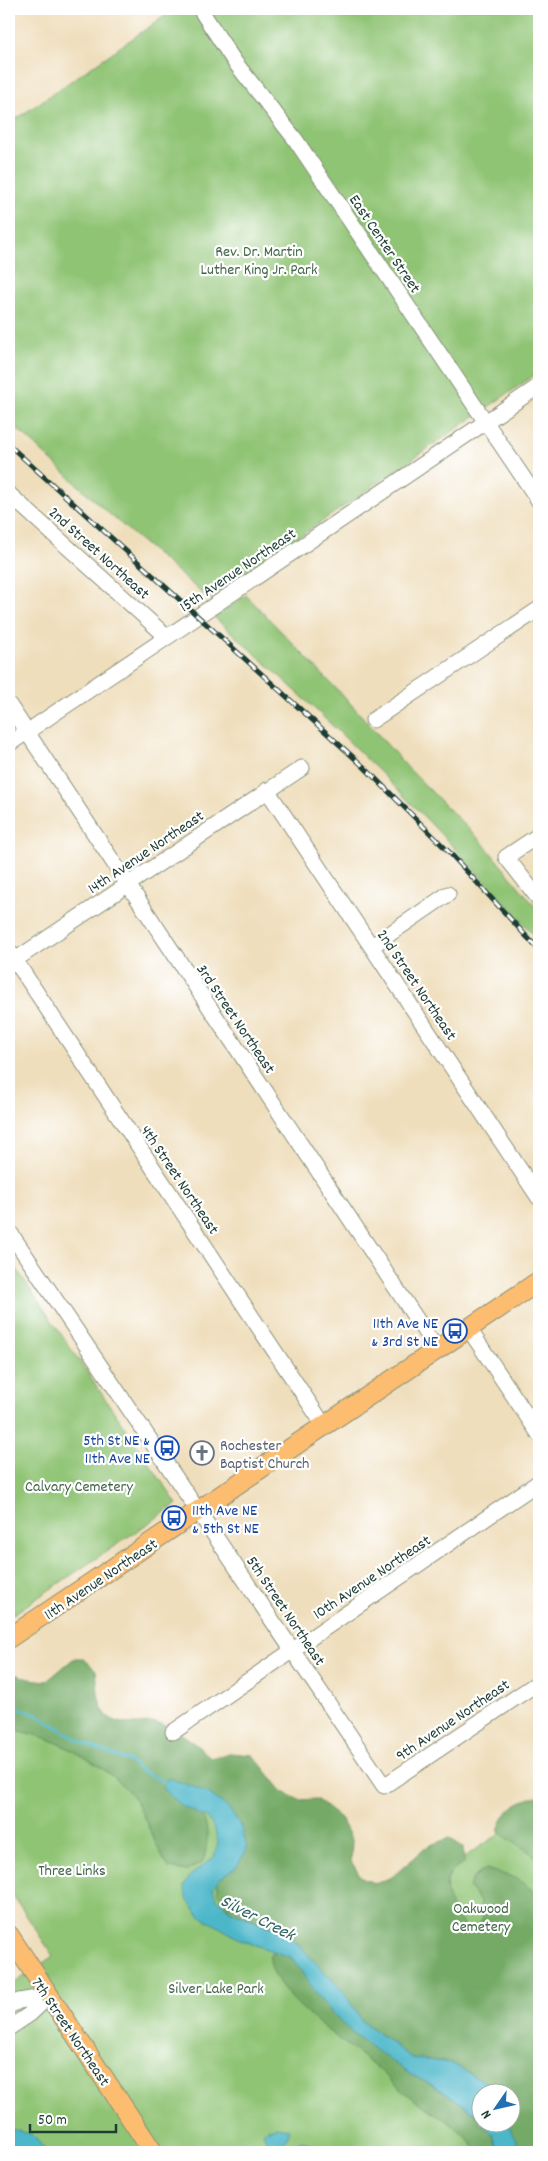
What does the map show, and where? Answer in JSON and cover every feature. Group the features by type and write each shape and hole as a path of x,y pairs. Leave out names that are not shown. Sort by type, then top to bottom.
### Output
{"main road":[{"name":"11th Avenue Northeast","path":"9,1638 539,1282"},
{"name":"7th Street Northeast","path":"9,1935 152,2152"}],"street":[{"name":"East Center Street","path":"200,9 234,62 295,139 539,501"},
{"name":"15th Avenue Northeast","path":"9,744 539,386"},
{"name":"2nd Street Northeast","path":"9,494 167,637"},
{"path":"373,720 539,608"},
{"name":"3rd Street Northeast","path":"9,705 437,1350"},
{"name":"14th Avenue Northeast","path":"11,959 302,768"},
{"name":"2nd Street Northeast","path":"267,790 539,1198"},
{"path":"539,835 506,857 539,899"},
{"path":"372,946 448,894"},
{"name":"4th Street Northeast","path":"11,959 325,1427"},
{"name":"5th Street Northeast","path":"9,1231 384,1786"},
{"path":"469,1329 539,1434"},
{"name":"10th Avenue Northeast","path":"173,1732 539,1482"},
{"name":"9th Avenue Northeast","path":"384,1786 539,1682"},
{"path":"9,2006 19,2001 48,1996"},
{"path":"9,2028 30,2014 48,1996"}],"green space":[{"name":"Rev. Dr. Martin Luther King Jr. Park","path":"175,9 539,9 539,372 209,599 107,512 9,421 9,124"},
{"path":"246,595 350,703 408,768 481,841 539,911 539,941 462,856 382,774 299,694 214,617"},
{"name":"Calvary Cemetery","path":"9,1258 177,1504 9,1617"},
{"path":"73,1659 84,1659 96,1670 100,1701 107,1716 114,1720 124,1723 164,1725 183,1735 211,1758 230,1753 253,1755 282,1791 299,1800 316,1799 341,1819 352,1840 351,1861 360,1876 375,1884 392,1877 428,1846 449,1838 463,1847 464,1863 449,1876 447,1883 448,1899 455,1914 469,1932 483,1920 480,1902 469,1887 473,1878 486,1869 516,1878 539,1895 539,2152 507,2152 508,2134 520,2134 520,2084 486,2084 482,2080 451,2063 412,2058 362,2021 343,1991 287,1933 231,1911 218,1894 218,1880 237,1866 241,1825 180,1804 196,1812 205,1823 207,1829 206,1850 203,1862 187,1871 169,1868 134,1799 117,1780 93,1762 66,1747 42,1737 9,1728 9,1672 29,1679 47,1681"},
{"name":"Silver Lake Park","path":"9,1677 254,1814 370,1919 539,1808 539,2152 9,2152 9,1987 53,1956 9,1889"},
{"path":"539,1796 539,1873 536,1857 498,1831 508,1811 524,1800"},
{"path":"278,1952 292,1958 348,2029 410,2074 443,2091 470,2110 470,2134 492,2134 499,2152 477,2152 471,2142 454,2126 413,2099 376,2067 311,2017 281,1985 272,1969 270,1954"}],"water":[{"path":"168,1778 196,1788 220,1802 230,1810 238,1821 244,1834 247,1850 237,1866 218,1880 213,1888 216,1898 231,1911 287,1933 343,1991 362,2021 412,2058 451,2063 482,2080 486,2084 470,2084 470,2110 443,2091 410,2074 348,2029 322,2002 292,1958 241,1940 199,1915 188,1901 184,1887 190,1876 214,1857 218,1843 215,1830 208,1819 180,1805 162,1788"},
{"path":"277,2127 288,2129 289,2133 280,2152 271,2152 263,2132"},
{"path":"14,2130 32,2134 47,2152 9,2152 9,2131"},
{"path":"513,2134 522,2152 499,2152 493,2135"},
{"path":"301,2140 327,2152 295,2152"}],"waterway":[{"name":"Silver Creek","path":"9,1704 37,1715 85,1744 129,1761 141,1771 168,1784"}],"railway":[{"path":"9,445 363,766 449,852 539,950"}],"place":[{"name":"11th Ave NE & 3rd St NE","path":"455,1331"},
{"name":"5th St NE & 11th Ave NE","path":"167,1448"},
{"name":"Rochester Baptist Church","path":"202,1453"},
{"name":"11th Ave NE & 5th St NE","path":"174,1518"}],"park label":[{"name":"Three Links","path":"72,1869"},
{"name":"Oakwood Cemetery","path":"481,1916"}]}
